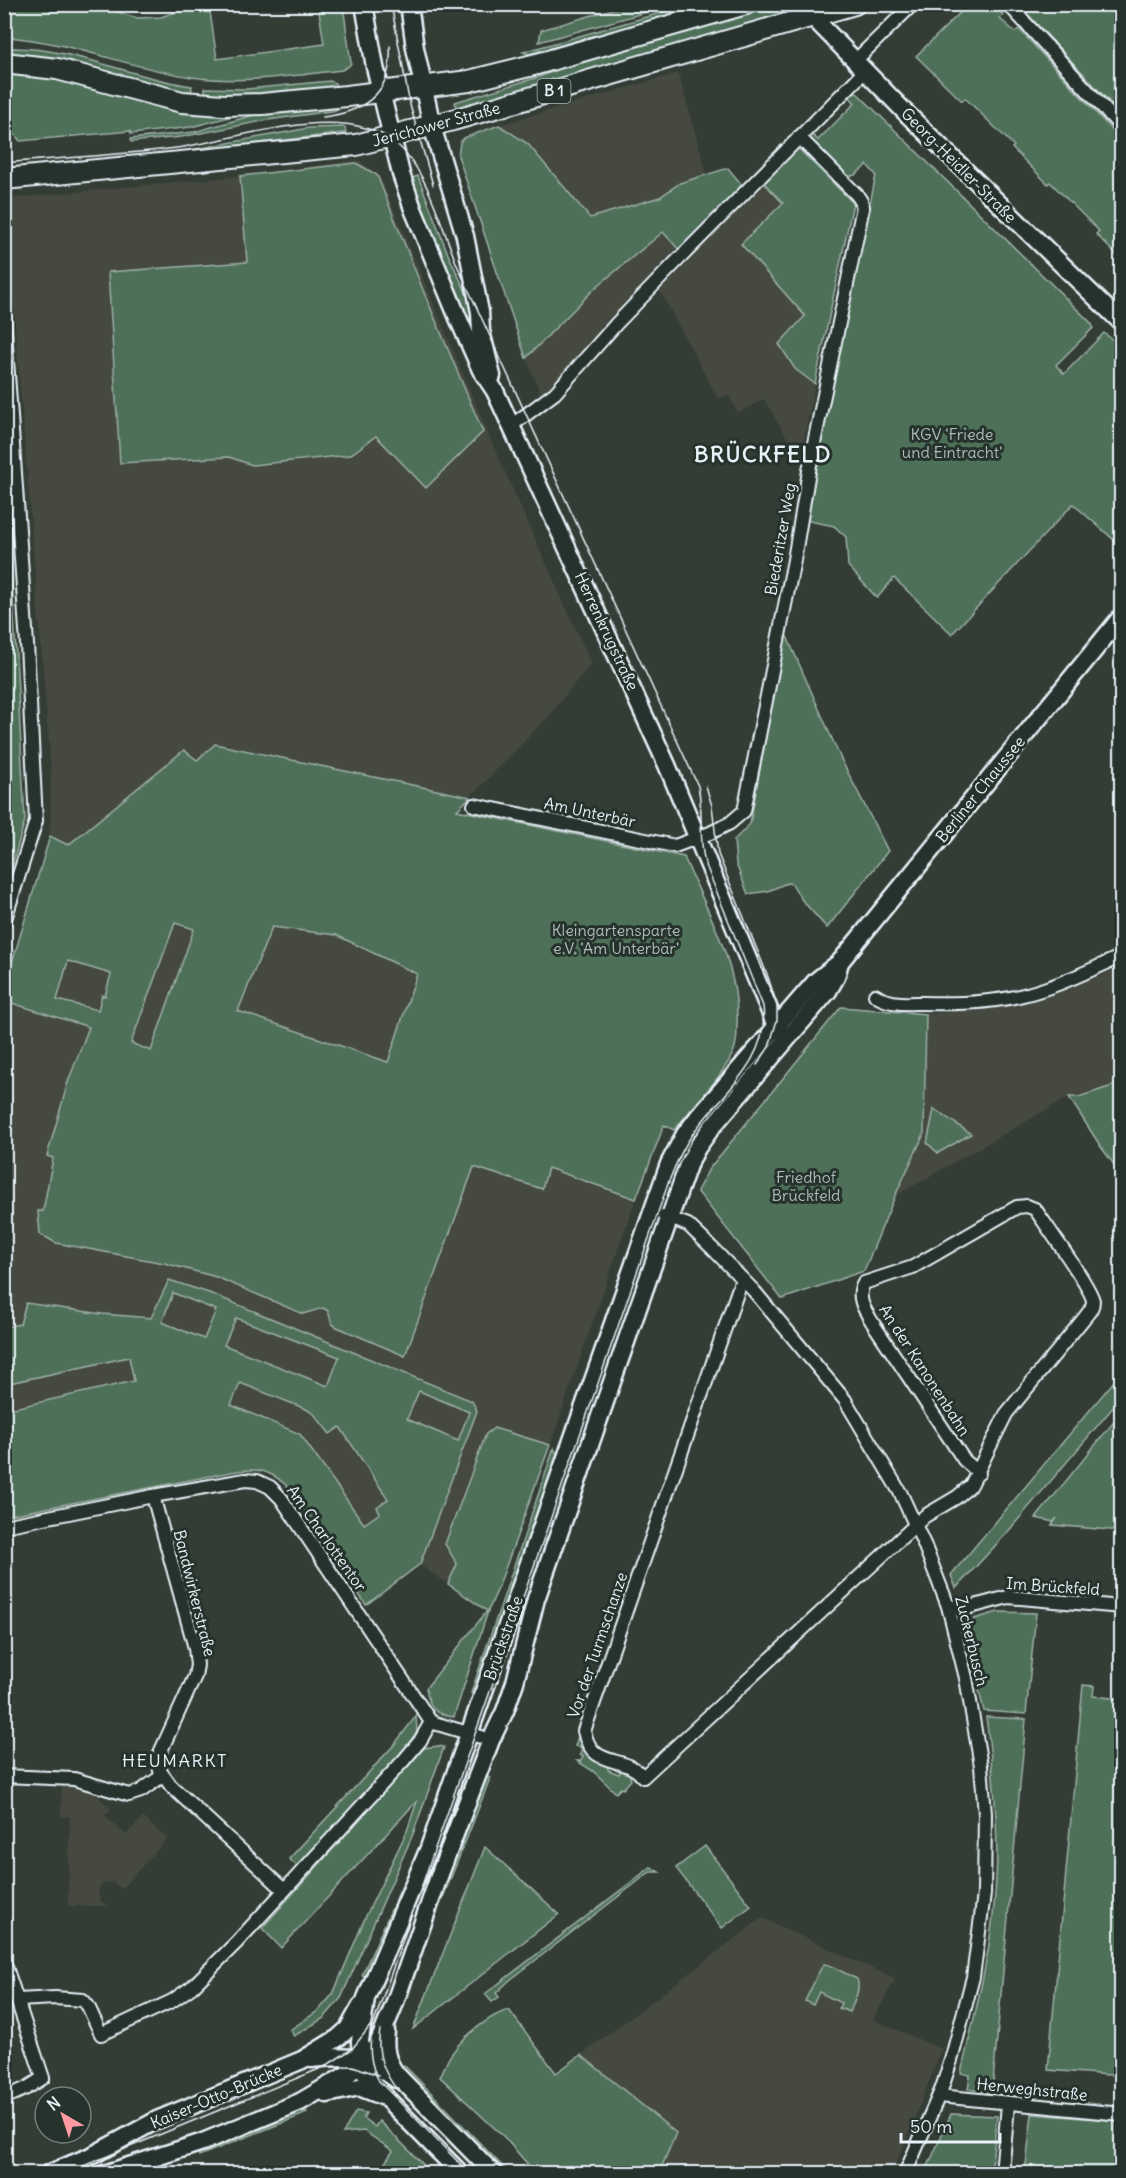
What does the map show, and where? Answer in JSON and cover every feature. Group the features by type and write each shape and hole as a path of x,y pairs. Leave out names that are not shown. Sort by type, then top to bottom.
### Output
{"main road":[{"name":"Herrenkrugstraße","path":"364,4 391,136 413,209 478,363 512,426 637,696 781,1032"},
{"name":"Herrenkrugstraße","path":"409,4 423,88 465,236 480,312 481,331 495,391"},
{"name":"Jerichower Straße","path":"4,63 57,69 162,98 202,104 262,104 423,88 491,76 746,4"},
{"name":"Jerichower Straße","path":"4,179 346,146 432,126 807,11 855,4"},
{"name":"Georg-Heidler-Straße","path":"807,11 860,66 1118,315"},
{"name":"Berliner Chaussee","path":"670,1217 688,1165 700,1142 816,981 840,963 1122,616"},
{"name":"Berliner Chaussee","path":"652,1211 669,1164 685,1134 781,1032"},
{"name":"Brückstraße","path":"363,2063 360,2041 366,1998 425,1857 652,1211"},
{"name":"Brückstraße","path":"363,2063 378,2044 386,2027 442,1868 508,1701 536,1599 670,1217"},
{"name":"Kaiser-Otto-Brücke","path":"48,2174 93,2155 157,2120 302,2060 326,2047 348,2029 366,1998"},
{"path":"386,2027 384,2044 389,2064 406,2086 494,2174"},
{"path":"302,2060 343,2056 363,2063 406,2086"},
{"name":"Kaiser-Otto-Brücke","path":"104,2174 202,2142 300,2102 332,2085 363,2063"},
{"path":"363,2063 369,2079 460,2174"},
{"path":"300,2102 349,2087 358,2087 375,2092 391,2103"}],"street":[{"path":"512,426 555,393 617,323 800,137 913,4"},
{"path":"1008,4 1122,128"},
{"name":"Biederitzer Weg","path":"698,838 730,823 741,814 746,805 794,560 815,434 863,207 857,195 800,137"},
{"path":"4,317 27,644 36,821 4,922"},
{"name":"Am Unterbär","path":"474,804 675,846 698,838"},
{"path":"875,995 884,1001 898,1003 1010,998 1054,986 1122,956"},
{"name":"An der Kanonenbahn","path":"915,1526 967,1489 979,1473 1006,1414 1085,1317 1092,1305 1092,1297 1082,1279 1035,1209 1027,1206 1017,1207 913,1268 864,1283 859,1292 861,1302 874,1325 964,1460 979,1473"},
{"name":"Zuckerbusch","path":"652,1211 691,1228 742,1279 845,1400 885,1465 915,1526 948,1606 966,1678 981,1766 985,1814 982,1915 973,1977 952,2057 939,2096 905,2174"},
{"name":"Vor der Turmschanze","path":"742,1279 584,1731 586,1742 597,1756 637,1769 643,1777 915,1526"},
{"name":"Am Charlottentor","path":"4,1526 153,1496 249,1480 270,1487 281,1498 431,1722"},
{"name":"Bandwirkerstraße","path":"153,1496 195,1648 197,1665 195,1677 159,1755 158,1764 162,1776"},
{"name":"Im Brückfeld","path":"948,1606 963,1609 1008,1597 1122,1607"},
{"path":"18,2000 55,1998 83,2000 101,2034 172,2001 192,1987 285,1890 404,1760 420,1741 431,1722 491,1740"},
{"path":"4,1776 74,1779 129,1795 141,1791 162,1776 285,1890"},
{"path":"4,1961 43,2078 5,2098"},
{"name":"Herweghstraße","path":"939,2096 1122,2114"},
{"path":"1002,2174 1008,2104"}],"shaded area":[{"path":"678,73 707,174 680,183 660,197 590,218 528,144 499,125"},
{"path":"359,160 380,177 495,450 591,663 548,717 470,797 326,768 201,757 197,761 183,750 68,845 50,836 51,770 5,199 239,176"},
{"path":"764,183 783,203 741,244 805,317 795,369 815,384 800,460 764,399 738,413 728,394 718,399 659,289"},
{"path":"663,231 681,252 542,396 526,358 595,288"},
{"path":"181,906 358,934 452,987 651,1155 541,1471 488,1611 420,1565 366,1605 292,1491 272,1474 259,1469 231,1472 5,1516 4,986"},
{"path":"1121,965 1121,1083 1079,1097 1069,1097 895,1196 924,1134 926,1014 1004,1007 1098,977"},
{"path":"62,1782 88,1787 111,1809 105,1816 126,1835 143,1817 167,1839 121,1889 113,1882 104,1883 100,1887 98,1892 100,1901 108,1906 68,1906 70,1817 61,1816"},
{"path":"762,1918 895,1979 873,2020 942,2049 890,2174 659,2173 676,2133 581,2055"}],"green space":[{"path":"5,4 97,5 137,18 161,17 184,9 209,5 217,59 324,44 318,5 343,5 351,63 342,70 267,78 229,80 168,73 76,49 29,39 5,37"},
{"path":"630,4 672,5 539,42 541,30"},
{"path":"688,5 705,5 529,54 523,52"},
{"path":"776,5 782,9 781,15 456,108 455,102 539,77 581,61"},
{"path":"968,5 993,5 1003,15 1000,19 1015,32 1019,29 1121,140 1121,260 1096,234 1099,231 1012,148 1014,146 965,98 962,101 916,56"},
{"path":"1019,5 1121,5 1121,114"},
{"path":"5,49 59,53 147,77 192,86 191,95 5,56"},
{"path":"4,73 66,81 176,112 237,113 237,115 191,127 131,134 130,131 20,141 5,122"},
{"path":"330,81 335,83 338,89 261,96 205,97 205,88 246,89"},
{"name":"KGV 'Friede und Eintracht'","path":"855,91 1092,324 1093,328 1056,365 1064,374 1104,333 1121,347 1121,546 1073,504 952,634 894,578 877,598 848,566 846,537 834,526 804,520 876,175 867,165 855,175 843,178 806,137 810,133 818,140 855,103 848,95"},
{"path":"334,108 338,110 268,120 181,137 131,142 131,139 194,132 254,115"},
{"path":"499,125 528,144 590,218 660,197 680,183 728,168 747,191 681,252 663,232 595,288 526,358 458,156 460,142 464,138"},
{"path":"345,127 346,133 174,153 309,128"},
{"path":"798,148 853,203 815,384 795,369 779,344 805,316 741,244 783,203 764,183"},
{"path":"356,163 377,175 483,432 426,488 376,436 350,455 252,465 229,457 120,463 108,272 247,262 240,176"},
{"path":"418,176 448,254 474,309 483,357 409,179"},
{"path":"5,452 25,820 4,890"},
{"path":"785,632 841,759 888,851 827,928 802,900 792,884 787,883 768,891 748,894 736,864 734,840 750,824"},
{"name":"Kleingartensparte e.V. 'Am Unterbär'","path":"215,744 470,797 457,810 684,857 728,960 737,1003 737,1036 734,1050 713,1083 674,1130 664,1125 636,1199 548,1168 542,1189 474,1167 405,1356 337,1327 332,1324 328,1311 323,1308 303,1314 216,1277 164,1263 56,1243 40,1234 38,1211 43,1211 53,1158 47,1156 68,1082 89,1027 5,1001 5,986 50,836 68,845 184,750 197,760","holes":["175,923 194,929 151,1051 131,1043","272,927 336,935 417,974 388,1062 238,1011","68,961 111,974 105,996 102,995 98,1010 57,1000"]},
{"name":"Friedhof Brückfeld","path":"841,1007 926,1014 924,1134 864,1271 782,1299 697,1191 709,1169"},
{"path":"1122,1083 1121,1174 1069,1097 1079,1097"},
{"path":"934,1109 971,1134 938,1153 927,1143"},
{"path":"673,1234 544,1605 516,1704 512,1702 533,1628 668,1238"},
{"path":"169,1280 212,1294 472,1401 477,1411 420,1564 366,1605 292,1491 278,1478 257,1470 231,1472 5,1516 5,1410 134,1381 129,1357 5,1384 5,1327 20,1324 26,1303 102,1314 151,1318","holes":["173,1293 216,1310 204,1339 162,1322","236,1318 339,1357 328,1386 224,1345","240,1383 306,1409 314,1414 330,1434 340,1427 388,1499 377,1507 380,1513 364,1524 300,1434 231,1405","419,1391 469,1412 458,1441 407,1419"]},
{"path":"1121,1373 1121,1398 1006,1534 956,1588 951,1575"},
{"path":"1121,1413 1121,1531 1052,1525 1057,1518 1053,1522 1036,1518"},
{"path":"494,1428 550,1445 488,1611 454,1717 441,1714 433,1708 426,1688 487,1611 448,1584 457,1564 445,1544 486,1434"},
{"path":"554,1448 559,1459 475,1694 471,1693"},
{"path":"998,1612 1036,1613 1026,1714 984,1711 971,1657 976,1655 968,1626 974,1619"},
{"path":"1083,1685 1094,1686 1093,1696 1121,1699 1121,2076 1048,2070"},
{"path":"416,1716 417,1731 404,1751 297,1866 289,1859 394,1745"},
{"path":"986,1717 1026,1719 992,2093 968,2089 970,2075 961,2073 988,1953 996,1880 996,1818"},
{"path":"579,1734 591,1758 608,1766 608,1770 619,1774 622,1769 629,1773 631,1780 623,1789 621,1788 616,1793 593,1771 577,1761 581,1761 583,1756 580,1755 582,1748 575,1746"},
{"path":"444,1747 413,1834 341,1998 324,2018 294,2036 290,2030 319,2010 333,1994 365,1918 407,1831 417,1801 281,1948 262,1928 424,1748"},
{"path":"454,1752 458,1753 399,1902 366,1977 362,1975 423,1839"},
{"path":"485,1777 490,1778 436,1915 408,1998 402,1996 447,1872 462,1843"},
{"path":"705,1846 751,1906 722,1928 676,1868"},
{"path":"485,1847 559,1914 413,2029"},
{"path":"651,1867 659,1872 650,1872 510,1980 496,1993 499,1997 492,2002 485,1994"},
{"path":"824,1964 857,1979 858,1991 850,2012 839,2008 841,2003 819,1992 813,2005 805,2001"},
{"path":"509,2010 556,2073 581,2055 676,2133 659,2173 533,2173 504,2137 440,2077 449,2058 463,2040 486,2021"},
{"path":"404,2065 509,2173 503,2173 400,2069"},
{"path":"305,2108 307,2113 199,2156 199,2149"},
{"path":"356,2111 366,2113 363,2118 375,2127 379,2121 432,2173 378,2173 393,2151 364,2131 343,2133"},
{"path":"951,2114 997,2116 991,2173 925,2173"},
{"path":"1032,2114 1121,2121 1121,2173 1025,2173"}],"tram line":[{"path":"391,4 410,105 433,185"},
{"path":"323,117 352,110 373,97 387,76 390,46"},
{"path":"4,163 176,148 257,132 317,124 345,124 371,129 393,141 405,152 432,198 457,265 698,786 705,863 763,1006 763,1025 752,1059 690,1138 669,1181 372,2028 371,2055 373,2068 379,2081 470,2174"},
{"path":"706,786 712,806 718,854 767,974 777,1005 777,1020 769,1047 757,1065"},
{"path":"64,2174 324,2067 352,2049 371,2025"},
{"path":"380,2030 379,2047 382,2062 388,2077 398,2091"},
{"path":"329,2067 353,2066 378,2075"}],"district":[{"name":"BRÜCKFELD","path":"763,454"},
{"name":"HEUMARKT","path":"175,1761"}]}
